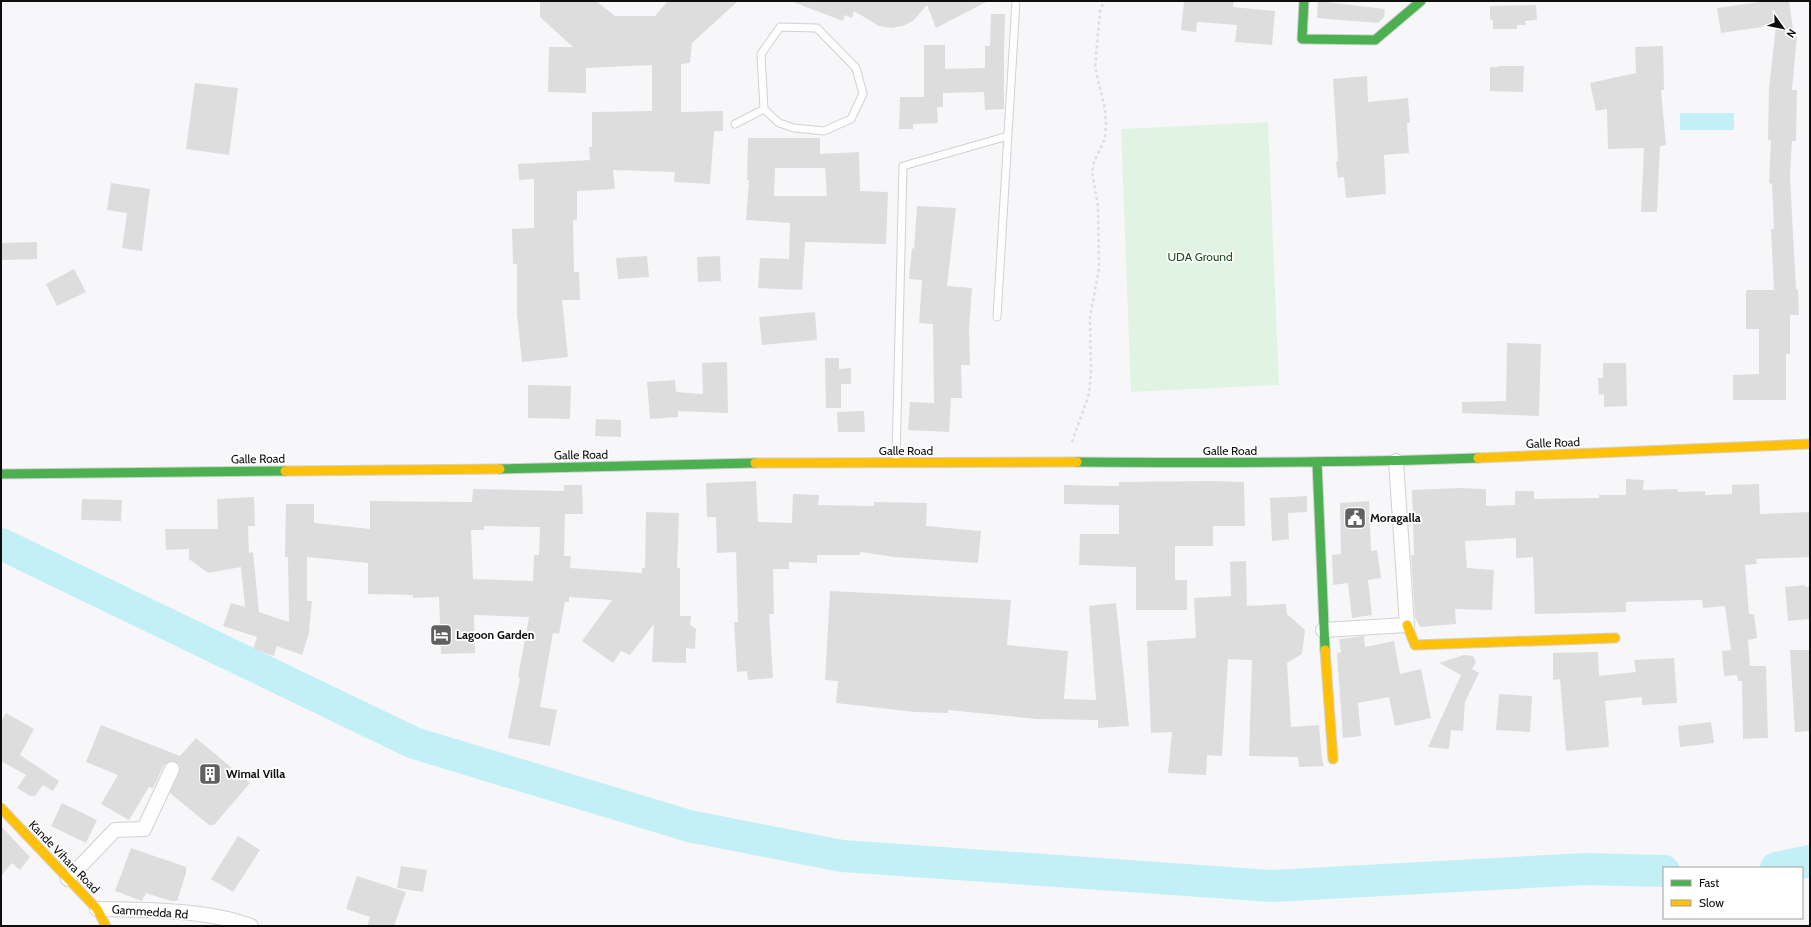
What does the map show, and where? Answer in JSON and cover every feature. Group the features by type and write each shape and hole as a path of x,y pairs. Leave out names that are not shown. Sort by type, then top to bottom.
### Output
{"main road":[{"path":"1304,1 1302,39 1375,40 1421,1"},
{"name":"Galle Road","path":"1,474 581,468 740,463 1232,463 1396,461 1810,444"},
{"path":"1317,462 1323,630 1333,759"},
{"path":"1407,625 1415,645 1615,638"},
{"name":"Kande Vihara Road","path":"1,808 97,909 106,926"}],"street":[{"path":"1323,630 1407,625 1396,461"},
{"path":"68,879 115,830 144,829 172,769"},
{"name":"Gammedda Rd","path":"97,909 168,911 233,919 251,926"}],"lane":[{"path":"997,317 1016,1"},
{"path":"780,26 818,28 856,68 863,94 851,119 824,131 794,128 779,123 764,109 762,54 780,26"},
{"path":"735,124 764,109"},
{"path":"896,464 903,166 1008,136"}],"path":[{"path":"1066,462 1089,394 1091,372 1090,317 1099,269 1098,206 1092,172 1094,162 1105,139 1106,124 1105,109 1095,67 1100,12 1104,1"}],"green space":[{"name":"UDA Ground","path":"1268,122 1279,385 1131,392 1121,129"}],"water":[{"path":"1680,113 1734,113 1734,130 1680,130"}],"building":[{"path":"540,1 596,1 615,16 655,16 668,1 738,1 692,43 690,63 681,64 681,112 723,111 723,131 714,131 710,184 674,182 675,172 613,170 615,189 577,191 577,220 573,220 574,272 579,272 580,300 562,300 568,357 522,362 517,315 517,264 513,264 512,229 534,228 534,179 519,180 518,164 590,160 589,147 592,147 592,112 652,111 652,65 586,68 586,93 548,92 549,47 573,47 540,17"},
{"path":"988,1 936,28 927,5 913,21 903,26 891,28 879,26 854,11 852,18 845,15 843,21 793,2"},
{"path":"1184,1 1234,1 1233,7 1275,11 1272,45 1235,42 1237,25 1197,22 1196,32 1181,30"},
{"path":"1318,1 1385,9 1384,17 1378,23 1317,18"},
{"path":"1767,1 1789,1 1794,36 1797,36 1792,90 1797,90 1796,141 1792,141 1790,177 1796,289 1798,289 1799,315 1790,315 1790,354 1786,354 1786,400 1733,400 1733,375 1759,374 1759,329 1746,329 1746,290 1774,290 1771,229 1774,229 1772,184 1769,183 1771,140 1768,140 1769,89 1776,25 1721,33 1717,8"},
{"path":"1536,5 1537,20 1525,21 1526,25 1517,25 1517,29 1493,29 1493,20 1490,20 1490,6"},
{"path":"991,14 1005,14 1004,109 985,110 984,92 943,93 943,107 937,107 938,123 913,124 913,129 899,129 900,97 924,97 924,45 945,45 945,69 985,68 985,46 990,46"},
{"path":"1663,46 1664,90 1661,90 1666,145 1660,146 1657,212 1641,212 1644,148 1608,149 1607,109 1596,111 1590,83 1636,73 1635,47"},
{"path":"1524,66 1523,92 1490,91 1490,67"},
{"path":"1367,76 1368,102 1408,98 1410,123 1407,123 1409,153 1384,155 1386,194 1346,198 1344,177 1338,178 1336,162 1338,161 1333,79"},
{"path":"195,83 238,88 229,155 186,149"},
{"path":"748,138 820,138 820,154 859,152 860,191 888,192 886,244 805,242 802,290 758,288 760,258 789,259 790,223 746,220 749,180 747,180","holes":["775,168 825,168 827,196 774,196"]},
{"path":"111,183 150,189 142,251 122,248 127,213 107,210"},
{"path":"917,206 956,208 947,286 972,288 969,328 970,365 961,365 962,398 951,398 949,432 908,430 910,402 934,403 933,324 919,323 922,280 909,279 912,248 914,249"},
{"path":"37,242 37,259 2,260 2,243"},
{"path":"647,256 649,277 618,279 616,258"},
{"path":"720,256 721,281 698,282 697,257"},
{"path":"74,269 86,292 57,306 46,284"},
{"path":"815,312 817,340 762,345 759,317"},
{"path":"1507,343 1541,344 1539,416 1462,413 1462,402 1506,401"},
{"path":"825,358 839,358 839,369 851,368 851,384 841,384 841,408 826,408"},
{"path":"727,362 728,413 678,411 678,417 650,419 647,382 675,380 676,392 703,394 702,363"},
{"path":"1603,363 1626,363 1627,406 1604,407 1604,394 1599,395 1598,378 1603,378"},
{"path":"528,385 571,386 570,419 528,418"},
{"path":"864,411 865,432 838,432 837,412"},
{"path":"596,419 621,420 621,437 595,436"},
{"path":"1626,479 1644,480 1643,490 1677,489 1678,492 1705,491 1705,495 1732,494 1732,485 1759,484 1760,514 1809,512 1810,557 1756,559 1757,564 1745,565 1749,614 1754,614 1757,638 1748,640 1750,666 1766,666 1768,738 1743,739 1742,681 1738,681 1737,675 1724,676 1722,651 1731,650 1725,606 1703,608 1702,600 1626,602 1626,612 1535,614 1533,557 1516,558 1516,538 1465,541 1467,568 1494,570 1492,610 1455,609 1456,624 1420,627 1415,617 1411,555 1414,555 1412,490 1458,488 1486,489 1486,506 1515,505 1515,491 1534,491 1534,499 1599,498 1599,495 1626,495"},
{"path":"756,481 758,522 792,523 793,494 819,495 818,505 874,506 874,502 927,503 926,526 981,531 978,563 895,557 860,552 860,555 817,555 817,563 789,562 789,569 773,569 774,614 769,614 773,678 748,680 747,671 737,672 734,622 738,622 736,552 717,553 716,517 707,517 706,483"},
{"path":"1119,482 1244,482 1245,526 1213,526 1213,546 1175,546 1175,580 1187,580 1187,610 1136,610 1136,567 1079,565 1080,534 1119,534 1119,505 1064,504 1064,485 1119,486"},
{"path":"564,485 582,485 583,514 565,514 564,556 571,556 570,568 642,573 642,568 645,568 646,512 679,513 677,568 680,568 680,616 691,616 690,625 696,629 695,649 686,648 686,663 652,662 654,624 630,655 621,651 613,663 582,641 612,600 569,597 569,602 565,602 559,634 553,633 540,707 557,710 550,746 508,738 520,678 518,677 529,617 474,615 475,653 441,654 439,597 413,598 413,595 368,594 368,563 307,557 307,601 312,601 310,630 302,655 277,646 274,656 253,649 257,637 223,626 231,603 245,607 241,567 208,573 189,559 189,549 166,550 165,529 218,529 217,499 254,497 255,526 248,526 249,553 253,552 259,612 289,622 288,557 285,557 286,504 314,504 314,523 370,529 370,501 472,502 473,489 564,491","holes":["484,526 540,527 539,555 534,555 533,581 473,579 471,530 484,530"]},
{"path":"1307,496 1307,512 1288,513 1289,539 1272,541 1270,498"},
{"path":"82,499 122,500 121,521 81,520"},
{"path":"1369,501 1371,551 1377,550 1381,578 1368,580 1372,615 1352,618 1348,583 1333,585 1332,555 1341,554 1340,503"},
{"path":"1246,561 1247,606 1286,604 1287,614 1305,630 1302,654 1287,663 1291,727 1319,725 1322,760 1324,766 1299,767 1298,757 1249,756 1252,660 1228,659 1222,756 1207,755 1206,775 1168,773 1172,732 1151,733 1147,641 1196,638 1194,598 1231,596 1230,562"},
{"path":"1805,585 1805,587 1810,586 1810,619 1788,621 1785,587"},
{"path":"830,591 1011,600 1007,645 1068,651 1064,699 1096,700 1089,606 1116,603 1129,726 1098,728 1098,720 1037,719 948,710 948,713 915,712 836,703 838,681 825,680"},
{"path":"1364,636 1365,647 1394,641 1400,674 1421,669 1431,718 1395,726 1389,697 1358,703 1361,736 1343,738 1337,653 1341,652 1339,639"},
{"path":"1790,650 1810,650 1810,731 1795,732"},
{"path":"1598,652 1599,676 1636,672 1634,660 1674,658 1677,703 1642,705 1642,697 1605,701 1609,747 1566,751 1560,679 1553,680 1553,653"},
{"path":"1464,655 1473,656 1476,662 1472,669 1479,673 1465,702 1463,731 1451,730 1449,749 1428,747 1461,675 1439,663"},
{"path":"1499,694 1532,696 1530,732 1496,730"},
{"path":"6,713 34,729 20,755 59,781 53,791 43,785 35,796 30,796 17,788 26,775 1,761 1,722"},
{"path":"1711,722 1714,743 1680,747 1678,726"},
{"path":"101,725 180,756 196,738 250,783 214,825 209,825 170,793 180,769 179,764 171,761 164,765 153,788 149,787 129,820 101,804 118,775 86,762"},
{"path":"62,803 97,820 86,843 51,826"},
{"path":"1,826 30,857 20,870 12,863 1,876"},
{"path":"238,836 260,850 233,892 211,879"},
{"path":"131,848 186,867 186,873 177,901 171,901 146,893 142,901 115,891"},
{"path":"401,866 427,870 423,892 397,888"},
{"path":"357,876 406,892 394,926 367,926 370,917 346,909"}],"waterway":[{"path":"1,544 414,743 689,826 842,856 1273,886 1584,869 1663,871"},
{"path":"1781,867 1810,861"}],"traffic: fast":[{"path":"1304,1 1302,39 1375,40 1421,1"},
{"path":"1077,462 1278,462 1478,458"},
{"path":"1317,462 1325,650"},
{"path":"500,469 755,463"},
{"path":"1,474 285,471"}],"traffic: slow":[{"path":"1478,458 1810,444"},
{"path":"755,463 1077,462"},
{"path":"285,471 500,469"},
{"path":"1407,625 1415,645 1615,638"},
{"path":"1325,650 1333,759"},
{"path":"1,808 97,909 106,926"}],"place":[{"name":"Moragalla","path":"1355,518"},
{"name":"Lagoon Garden","path":"441,635"},
{"name":"Wimal Villa","path":"210,774"}]}
